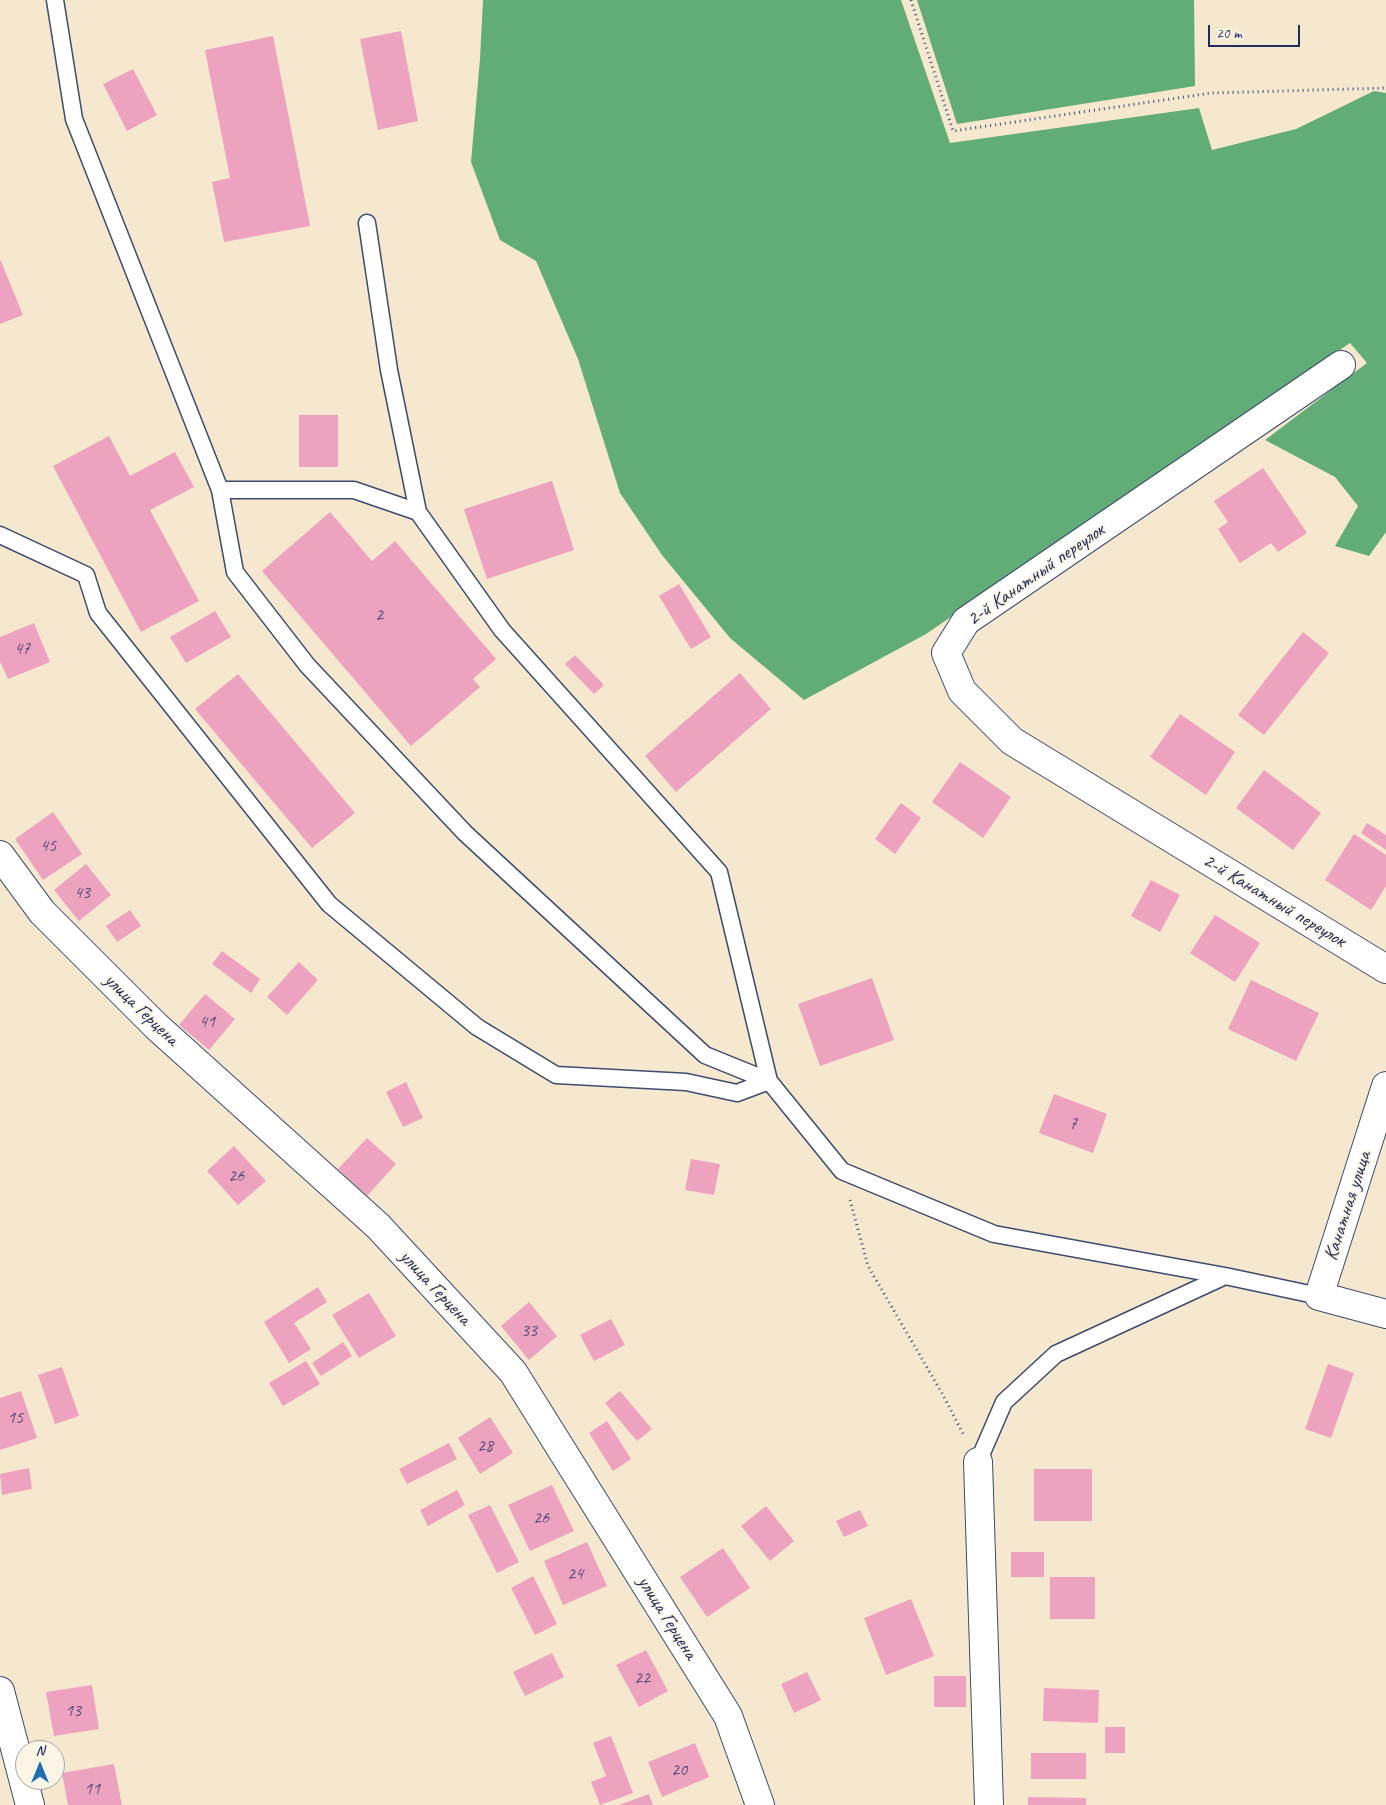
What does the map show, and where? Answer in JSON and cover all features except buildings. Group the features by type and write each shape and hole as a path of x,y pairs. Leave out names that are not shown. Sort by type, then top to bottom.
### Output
{"street":[{"name":"2-й Канатный переулок","path":"1341,365 966,621 946,653 962,691 1012,742 1386,969"},
{"name":"улица Герцена","path":"0,855 42,912 156,1026 378,1226 513,1372 728,1716 760,1805"},
{"name":"Канатная улица","path":"1318,1296 1386,1086"},
{"path":"1318,1296 1386,1314"},
{"path":"978,1462 989,1805"},
{"path":"0,1691 30,1805"}],"lane":[{"path":"55,0 74,119 220,490 235,572 314,672 465,833 705,1055 768,1081"},
{"path":"367,223 388,370 418,512 502,630 719,872 768,1081 842,1171 994,1234 1225,1276 1318,1296"},
{"path":"220,490 354,490 418,512"},
{"path":"0,535 86,574 98,613 329,904 477,1027 556,1075 686,1082 737,1093 768,1081"},
{"path":"978,1462 1004,1402 1056,1354 1225,1276"}],"path":[{"path":"911,0 953,131 1211,93 1386,88"},
{"path":"842,1171 868,1266 943,1395 978,1462"}],"green space":[{"path":"483,0 901,0 950,143 1199,108 1212,150 1296,129 1374,91 1386,93 1386,532 1369,556 1335,546 1358,506 1335,477 1265,440 1367,363 1350,343 926,634 804,700 730,638 662,555 620,493 578,359 536,261 500,240 471,162"},
{"path":"917,0 1194,0 1195,86 957,124"}]}
